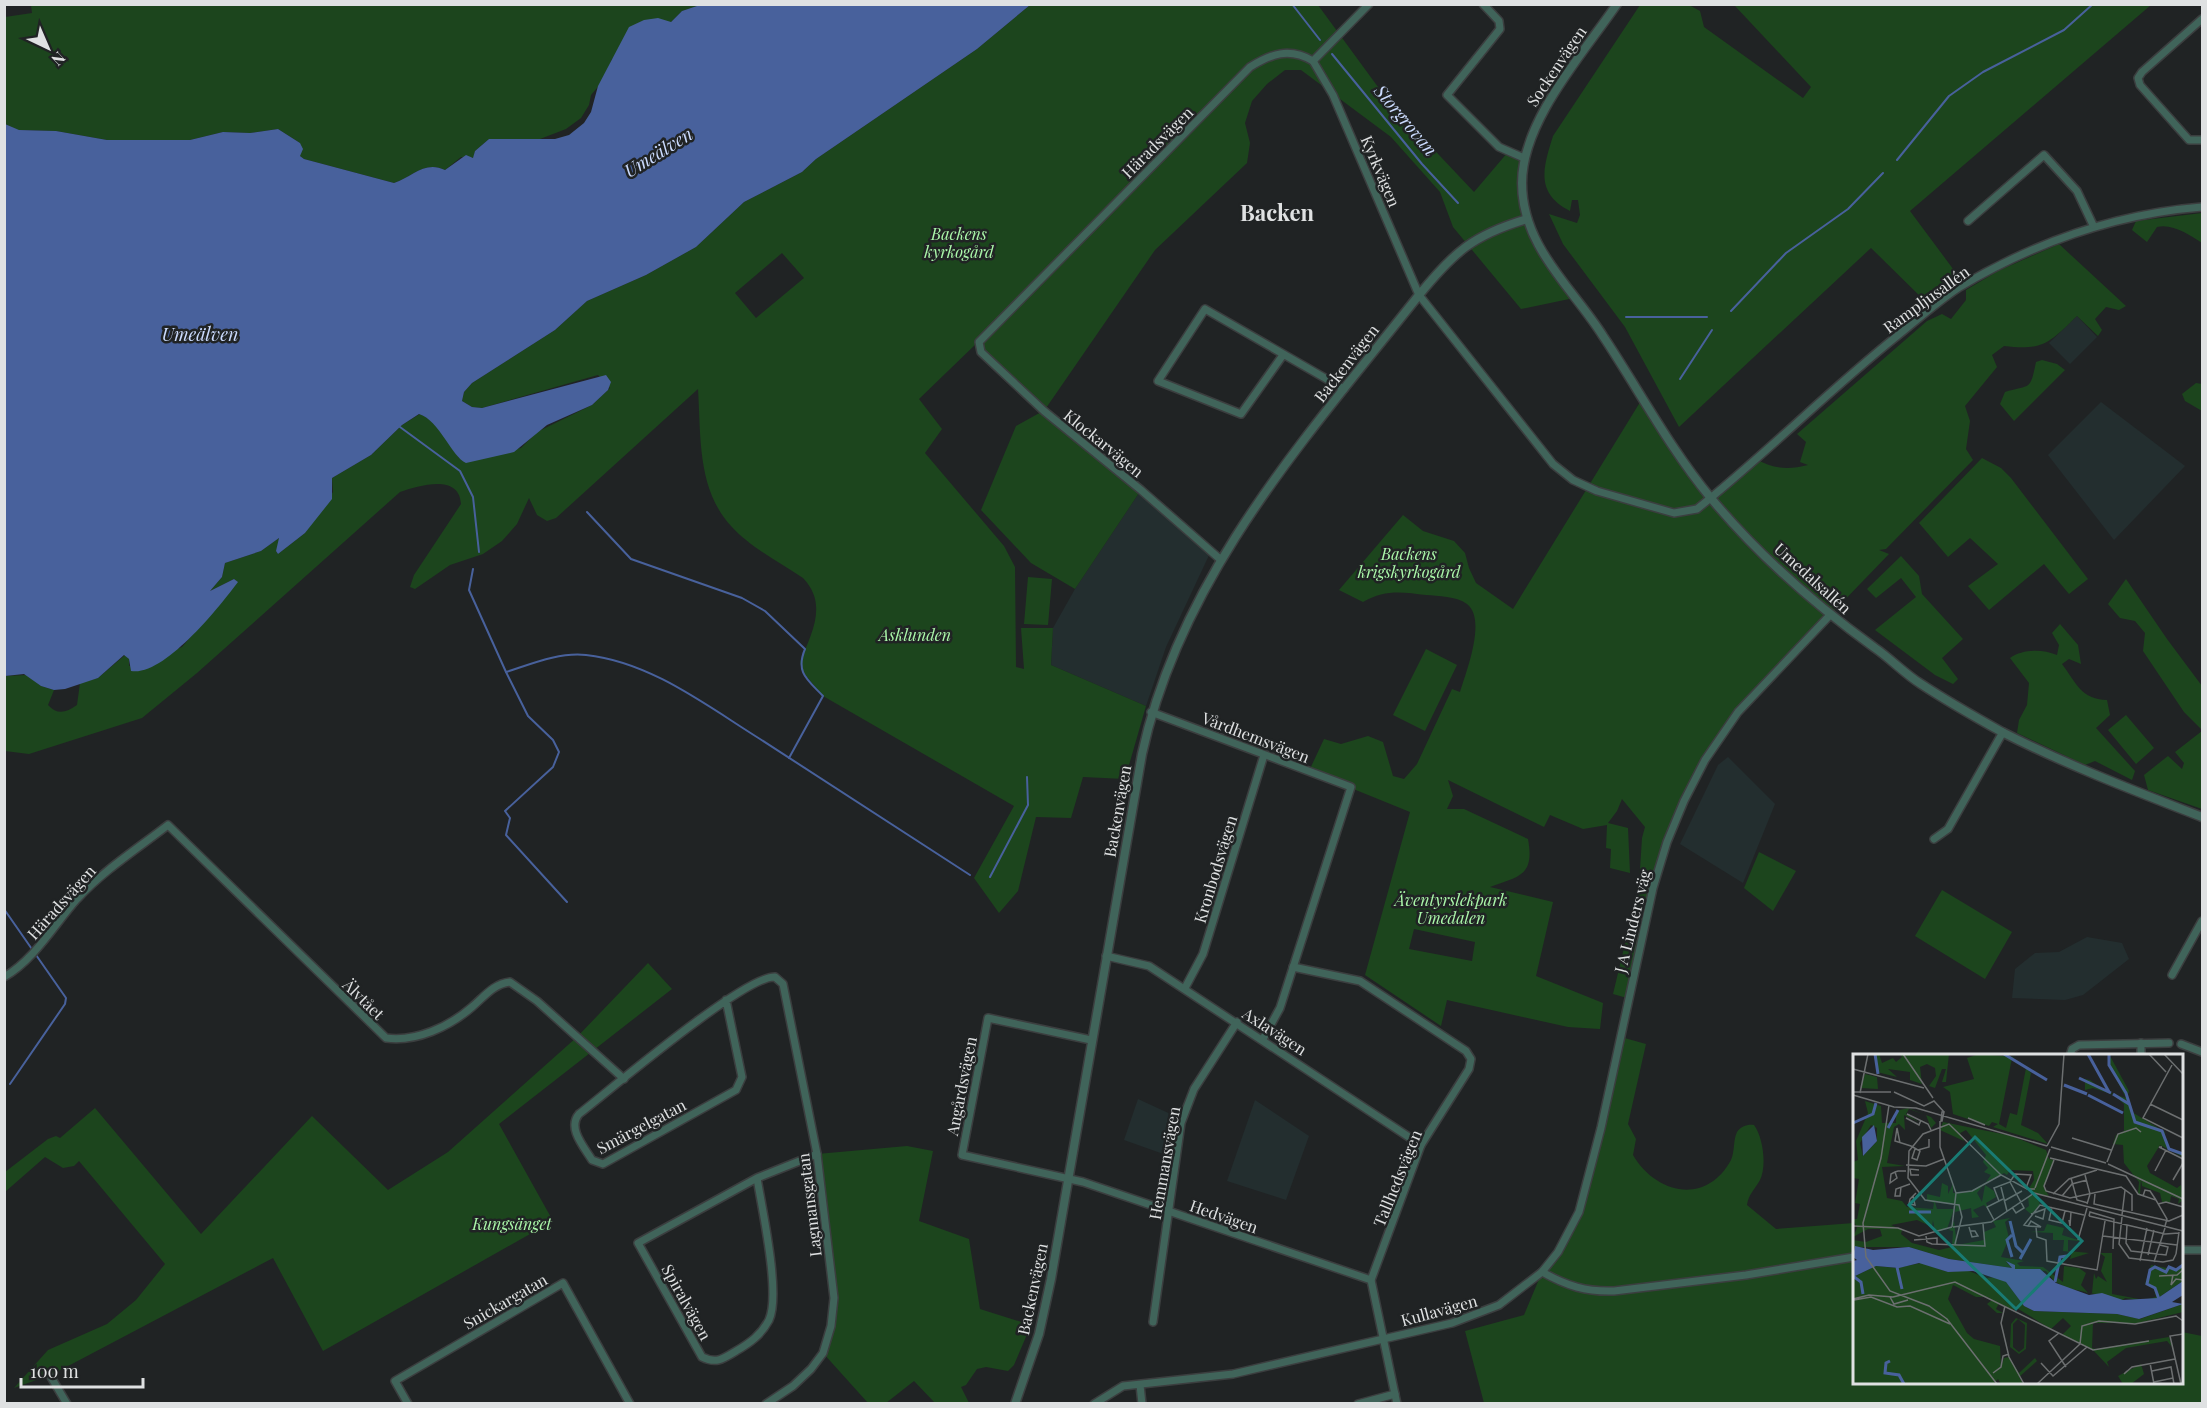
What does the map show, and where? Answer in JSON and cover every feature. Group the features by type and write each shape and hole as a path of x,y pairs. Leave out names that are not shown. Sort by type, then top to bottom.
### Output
{"street":[{"path":"1313,61 1370,4"},
{"path":"1483,4 1499,21 1500,29 1447,95 1490,140 1508,152 1524,158"},
{"name":"Sockenvägen","path":"1527,219 1522,184 1524,158 1541,114 1617,4"},
{"path":"2202,19 2138,78 2140,85 2189,140 2202,140"},
{"name":"Häradsvägen","path":"979,342 1250,67 1270,55 1284,52 1313,61"},
{"name":"Kyrkvägen","path":"1313,61 1333,95 1419,295"},
{"path":"1968,221 2044,155 2077,191 2093,225"},
{"name":"Rampljusallén","path":"1711,498 1870,357 1942,299 2028,250 2093,225 2135,215 2202,207"},
{"name":"Backenvägen","path":"1015,1404 1039,1334 1068,1178 1090,1040 1151,712 1182,635 1249,512 1444,264 1467,245 1495,229 1527,219"},
{"name":"Umedalsallén","path":"1527,219 1554,272 1599,329 1668,441 1711,498 1787,578 1830,615 1919,683 2003,732 2121,786 2202,817"},
{"path":"1419,295 1553,464 1573,480 1597,491 1674,513 1697,509 1711,498"},
{"path":"1283,355 1241,414 1158,381 1205,309 1344,389"},
{"name":"Klockarvägen","path":"979,342 981,352 1044,411 1141,490 1221,560"},
{"name":"J A Linders väg","path":"1542,1272 1558,1252 1579,1212 1601,1128 1653,888 1667,842 1684,801 1705,759 1738,712 1830,615"},
{"name":"Vårdhemsvägen","path":"1151,712 1351,787 1293,967"},
{"path":"1934,839 1948,829 2003,732"},
{"name":"Kronbodsvägen","path":"1185,988 1203,954 1264,755"},
{"name":"Häradsvägen","path":"4,977 28,958 77,899 100,876 168,825"},
{"name":"Älvtået","path":"168,825 386,1038 411,1037 438,1029 467,1011 493,987 510,982 537,1000 624,1079"},
{"path":"2172,975 2202,921"},
{"name":"Axlavägen","path":"1106,956 1146,964 1421,1145"},
{"path":"1263,1039 1277,1014 1293,967"},
{"name":"Tallhedsvägen","path":"1293,967 1360,981 1470,1054 1469,1069 1421,1145 1371,1280"},
{"name":"Smärgelgatan","path":"726,1000 742,1077 740,1086 609,1162 599,1164 592,1160 576,1131 575,1119 726,1000 765,978 780,980"},
{"name":"Lagmansgatan","path":"766,1404 794,1386 811,1369 822,1353 830,1334 834,1298 817,1154 785,990 780,980"},
{"name":"Angårdsvägen","path":"1068,1178 962,1155 988,1018 1090,1040"},
{"name":"Hemmansvägen","path":"1153,1322 1185,1110 1200,1078 1237,1022"},
{"path":"2141,1043 2141,1054"},
{"path":"2071,1054 2072,1049 2079,1045 2169,1043"},
{"path":"2181,1044 2202,1052"},
{"name":"Spiralvägen","path":"758,1178 774,1296 770,1318 759,1335 747,1345 722,1359 711,1362 702,1357 638,1243 758,1178 817,1154"},
{"name":"Hedvägen","path":"1068,1178 1371,1280"},
{"path":"2183,1250 2202,1250"},
{"path":"1542,1272 1570,1287 1614,1291 1746,1275 1853,1257"},
{"name":"Kullavägen","path":"1094,1404 1123,1386 1233,1374 1452,1323 1484,1313 1518,1293 1542,1272"},
{"path":"1371,1280 1397,1404"},
{"name":"Snickargatan","path":"408,1404 394,1381 563,1283 630,1404"},
{"path":"51,1377 67,1404"},
{"path":"1140,1384 1142,1404"},
{"path":"1358,1404 1395,1394"}],"shaded area":[{"path":"2077,316 2097,337 2070,364 2049,343"},
{"path":"2101,402 2185,466 2114,540 2048,455"},
{"path":"1141,490 1211,551 1166,647 1146,706 1051,665 1053,628 1075,589"},
{"path":"1728,757 1775,804 1743,883 1680,844 1718,765"},
{"path":"2087,937 2122,943 2129,959 2083,995 2065,1000 2012,998 2015,969 2035,953 2059,952"},
{"path":"1138,1099 1177,1117 1169,1156 1124,1140"},
{"path":"1255,1100 1309,1136 1286,1200 1227,1181"}],"green space":[{"path":"1740,4 2151,5 1910,211 1962,281 1927,303 1871,248 1679,427 1625,327 1563,244 1549,214 1577,223 1580,215 1578,200 1572,200 1570,211 1559,204 1547,188 1545,169 1553,136 1640,5 1689,5 1700,11 1704,27 1803,98 1811,87 1735,6"},
{"path":"31,5 703,5 682,11 671,22 612,59 603,81 591,95 589,105 581,118 566,129 540,139 489,139 475,151 474,158 461,157 445,170 438,167 425,168 394,183 304,159 300,156 300,143 278,129 250,133 223,132 190,140 107,140 56,131 18,130 5,124 5,17 32,13"},
{"path":"1030,5 1318,5 1389,102 1474,192 1508,152 1524,158 1527,219 1574,298 1521,309 1453,227 1440,192 1391,137 1301,70 1285,70 1267,84 1252,101 1245,123 1250,143 1247,163 1155,250 1044,411 1141,490 1075,589 1031,563 981,510 1016,426 1043,411 992,364 978,342 919,399 942,429 925,453 1004,546 1015,567 1016,667 1024,669 1021,628 1053,628 1051,665 1146,706 1125,779 1083,777 1071,818 1036,817 1018,891 999,913 974,878 1014,806 823,696 802,671 800,662 815,619 815,598 803,578 747,541 731,526 720,511 706,479 698,389 556,518 547,521 537,515 529,498 517,524 502,541 483,554 450,565 415,589 410,587 414,575 461,504 459,494 446,485 427,485 400,492 197,673 142,718 29,754 5,751 5,676 27,675 41,686 54,690 48,705 62,712 77,705 80,683 98,678 125,655 129,659 129,666 182,647 237,582 234,579 210,591 222,577 225,563 261,551 279,538 281,540 276,551 278,554 305,533 333,492 332,478 371,455 402,425 420,414 437,427 459,458 521,448 537,432 592,405 610,388 598,375 482,408 472,407 462,401 464,392 472,383 555,330 587,301 646,275 696,247 744,202 802,172 816,159 977,49","holes":["782,253 804,278 756,318 735,293"]},
{"path":"2202,213 2202,243 2181,230 2169,227 2157,227 2147,242 2132,230 2136,221"},
{"path":"2059,244 2126,306 2119,310 2106,307 2095,319 2102,330 2098,336 2077,316 2045,343 2028,347 2004,346 1992,355 1997,367 1965,406 1970,421 1966,449 1973,460 1886,549 1879,550 1889,554 1754,694 1705,760 1667,842 1627,998 1613,994 1639,885 1642,838 1645,827 1622,799 1608,823 1628,828 1630,873 1610,868 1611,849 1606,848 1607,825 1583,829 1550,815 1544,827 1448,780 1453,796 1447,809 1464,809 1528,839 1530,852 1526,868 1516,877 1490,887 1553,902 1536,976 1603,1003 1600,1029 1568,1027 1447,1000 1441,1026 1365,975 1410,812 1309,771 1324,739 1341,744 1368,736 1383,742 1393,776 1404,779 1417,764 1452,689 1460,692 1475,633 1473,611 1458,599 1410,593 1387,593 1363,602 1339,590 1403,515 1423,531 1454,541 1465,553 1476,583 1513,609 1642,399 1711,498 1756,459 1781,468 1808,465 1800,462 1806,442 1797,434 1927,321 1942,314 1951,319 1966,300 1966,290 1998,271","holes":["1414,929 1475,942 1472,961 1409,949"]},
{"path":"2042,360 2057,364 2065,370 2014,421 2000,404 2005,392 2028,385 2036,362"},
{"path":"2196,383 2202,384 2202,411 2185,401 2182,394"},
{"path":"1982,458 2001,468 2011,478 2088,579 2069,594 2044,564 1989,610 1968,586 1998,564 1970,538 1948,557 1919,523"},
{"path":"1901,556 1919,576 1922,594 1963,639 1942,658 1958,679 1953,684 1935,675 1875,630 1916,597 1901,578 1876,598 1867,589"},
{"path":"1028,577 1052,579 1048,625 1024,624"},
{"path":"2126,579 2202,686 2202,730 2184,712 2143,651 2145,633 2135,621 2120,618 2108,604"},
{"path":"2060,624 2078,645 2081,664 2069,659 2062,664 2085,693 2091,697 2107,700 2110,715 2096,728 2135,771 2132,780 2095,761 2085,765 2017,733 2019,720 2027,705 2029,683 2010,658 2033,651 2057,655 2059,645 2052,633"},
{"path":"1426,649 1457,665 1425,731 1393,715"},
{"path":"2126,715 2154,748 2136,764 2108,730"},
{"path":"2202,731 2202,809 2148,790 2144,775 2168,756 2182,769 2184,763 2175,752"},
{"path":"1759,852 1796,871 1773,911 1744,888"},
{"path":"1942,890 2012,932 1985,979 1915,936"},
{"name":"Kungsänget","path":"648,963 672,989 499,1124 553,1221 323,1351 273,1258 53,1374 14,1388 48,1350 107,1324 136,1300 165,1264 79,1161 74,1166 63,1168 45,1157 5,1192 5,1172 48,1139 56,1136 60,1138 95,1108 201,1234 312,1116 388,1190 448,1152 577,1037"},
{"path":"1621,1037 1646,1044 1628,1124 1636,1139 1633,1155 1654,1179 1681,1189 1695,1189 1708,1184 1721,1175 1731,1160 1735,1138 1740,1128 1754,1125 1762,1144 1764,1160 1760,1180 1750,1195 1747,1205 1776,1229 1853,1223 1853,1384 2183,1384 2183,1332 2202,1336 2202,1403 1484,1403 1465,1331 1524,1315 1542,1272 1574,1225"},
{"path":"907,1146 933,1151 919,1221 969,1239 980,1309 1031,1325 1014,1365 1008,1371 986,1367 977,1369 966,1385 961,1387 969,1403 935,1403 914,1381 886,1403 868,1403 823,1353 834,1298 817,1154"}],"water":[{"name":"Umeälven","path":"703,4 1030,5 977,49 816,159 802,172 744,202 696,247 646,275 587,301 555,330 472,383 464,392 462,401 472,407 482,408 606,375 611,382 608,390 592,405 547,425 514,452 466,463 456,454 433,423 419,414 402,425 371,455 332,478 332,499 305,533 278,554 276,551 279,538 261,551 225,563 222,577 210,591 234,579 238,582 190,638 159,663 144,670 131,671 129,659 124,655 98,678 65,689 54,690 41,686 24,674 5,676 5,124 19,130 56,131 107,140 190,140 223,132 250,133 278,129 300,143 303,149 300,156 304,159 394,183 425,168 438,167 445,170 466,155 473,158 475,151 489,139 555,139 569,135 584,123 591,112 598,86 629,27 644,20 658,18 671,22 682,11"}],"waterway":[{"name":"Storgrovan","path":"1292,4 1320,40"},
{"path":"1897,160 1949,96 1983,72 2064,30 2093,4"},
{"name":"Storgrovan","path":"1332,54 1422,164 1458,203"},
{"path":"1731,311 1786,253 1848,209 1883,173"},
{"path":"1626,317 1707,317"},
{"path":"1680,379 1712,330"},
{"path":"400,427 460,471 473,497 479,552"},
{"path":"587,512 631,559 742,598 765,611 805,649 802,657 802,670 823,696 789,758"},
{"path":"473,569 469,590 506,672 528,716 553,740 559,752 553,767 505,811 510,818 506,835 567,902"},
{"path":"506,672 545,659 566,655 586,655 610,659 656,676 699,700 970,875"},
{"path":"990,877 1028,805 1027,777"},
{"path":"4,909 66,998 65,1004 10,1084"}],"district":[{"name":"Backen","path":"1277,212"}],"park label":[{"name":"Backens kyrkogård","path":"959,242"},
{"name":"Backens krigskyrkogård","path":"1409,562"},
{"name":"Asklunden","path":"915,634"},
{"name":"Äventyrslekpark Umedalen","path":"1451,908"}]}
